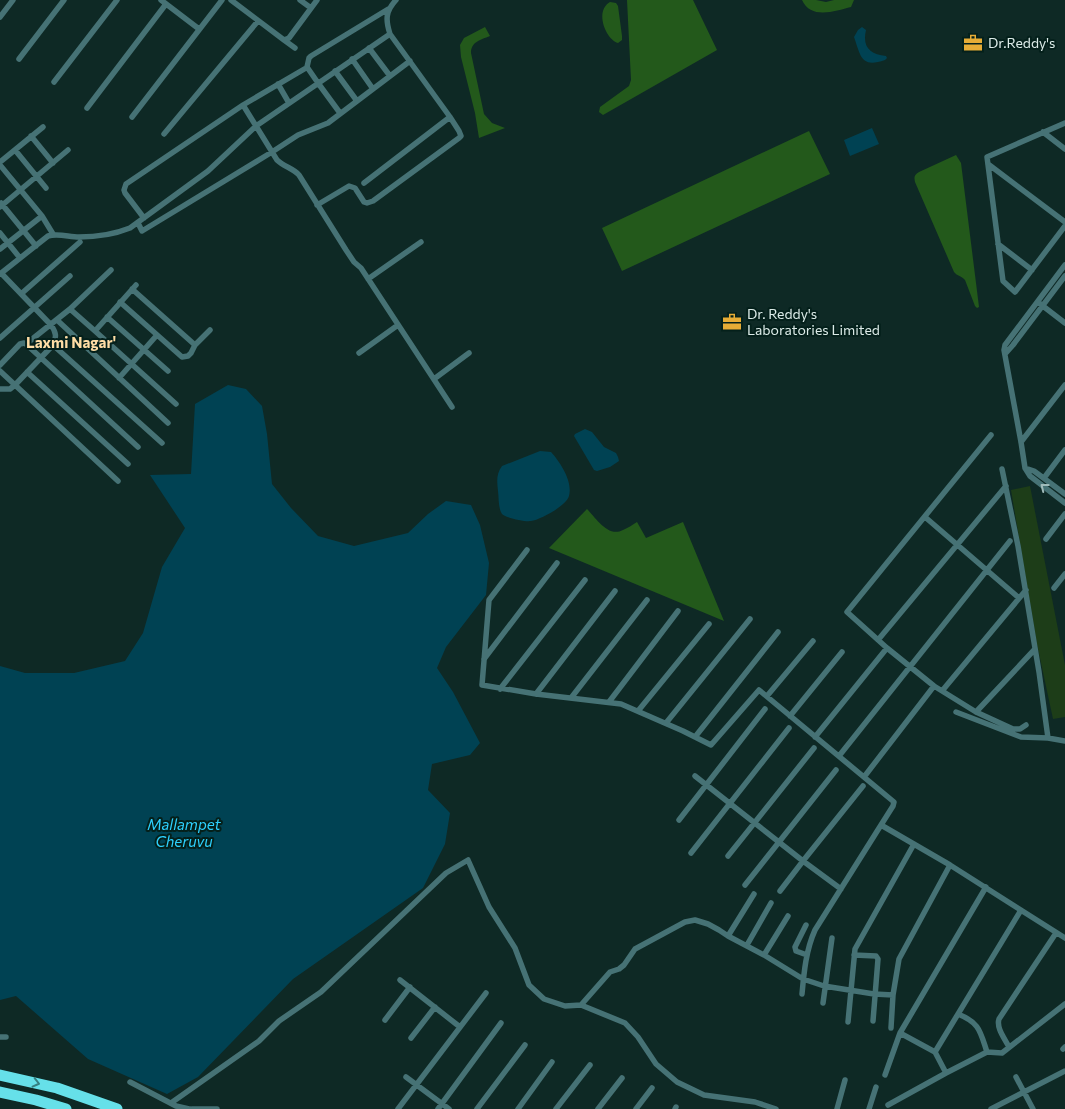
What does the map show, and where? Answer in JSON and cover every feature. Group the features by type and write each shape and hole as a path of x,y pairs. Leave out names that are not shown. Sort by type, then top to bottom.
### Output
{"highway":[{"path":"0,1075 72,1093 112,1107"},
{"path":"0,1092 66,1109"}],"street":[{"path":"0,17 13,0"},
{"path":"19,59 64,0"},
{"path":"54,82 116,0"},
{"path":"132,117 222,0"},
{"path":"231,0 295,48"},
{"path":"300,0 311,8"},
{"path":"284,40 288,38 317,0"},
{"path":"317,205 349,186 355,188 364,202 374,201 461,136 450,117 390,34 386,22 390,8 396,0"},
{"path":"87,108 164,2 199,29"},
{"path":"340,113 308,67 308,60 311,56 390,8"},
{"path":"164,134 258,21"},
{"path":"0,388 10,389 15,385 54,345 56,336 51,325 1,273 53,234 80,237 117,233 130,228 201,177 256,126 390,34"},
{"path":"369,48 390,76"},
{"path":"352,59 373,89"},
{"path":"138,223 142,231 298,135 323,125 410,61"},
{"path":"144,218 125,193 126,184 243,105 308,67"},
{"path":"335,71 357,101"},
{"path":"278,84 289,103"},
{"path":"243,105 280,163 296,172 354,262 361,268 452,406"},
{"path":"364,183 450,117"},
{"path":"1065,123 987,158 1003,281 1016,292 1065,226"},
{"path":"43,127 0,163 42,216 53,234"},
{"path":"1043,132 1065,149"},
{"path":"31,136 53,163"},
{"path":"15,150 46,188"},
{"path":"36,246 1,204 68,150"},
{"path":"988,164 1065,222"},
{"path":"0,250 42,216"},
{"path":"0,233 20,258"},
{"path":"21,294 80,242"},
{"path":"368,279 421,242"},
{"path":"998,244 1032,270"},
{"path":"1065,265 1013,345 1005,354 1024,468 1030,476 1065,503"},
{"path":"0,365 20,344 26,344 51,325 112,270"},
{"path":"0,338 70,276"},
{"path":"1040,304 1065,276"},
{"path":"95,331 134,287 196,345"},
{"path":"120,302 182,357 191,354 196,345 210,330"},
{"path":"1040,304 1065,323"},
{"path":"70,309 176,404"},
{"path":"107,317 168,371"},
{"path":"57,320 168,423"},
{"path":"359,353 398,325"},
{"path":"119,378 157,335"},
{"path":"26,344 138,447"},
{"path":"54,345 162,443"},
{"path":"434,378 469,353"},
{"path":"0,371 118,481"},
{"path":"27,372 128,464"},
{"path":"1021,442 1065,385"},
{"path":"991,435 847,612 887,648 934,686 976,712 1013,729 1020,729 1026,725"},
{"path":"1044,478 1065,450"},
{"path":"1024,468 1034,471 1065,494"},
{"path":"1002,469 1026,590 1048,738"},
{"path":"878,640 1006,486"},
{"path":"1046,539 1065,514"},
{"path":"925,517 1019,598"},
{"path":"839,756 1010,541"},
{"path":"527,550 489,600 482,686 621,704 711,745 759,690 894,802 815,930 807,954 802,994"},
{"path":"484,659 557,563"},
{"path":"1054,588 1065,574"},
{"path":"500,689 585,580"},
{"path":"942,691 1026,590"},
{"path":"536,694 614,591"},
{"path":"571,698 647,600"},
{"path":"609,702 678,611"},
{"path":"666,723 750,619"},
{"path":"638,711 709,624"},
{"path":"695,737 778,632"},
{"path":"767,696 813,641"},
{"path":"815,736 887,648"},
{"path":"976,712 1035,649"},
{"path":"790,716 842,652"},
{"path":"864,777 934,686"},
{"path":"679,820 765,709"},
{"path":"956,712 1015,736 1065,741"},
{"path":"691,853 789,728"},
{"path":"728,856 814,748"},
{"path":"744,885 836,770"},
{"path":"696,776 841,889"},
{"path":"780,891 863,786"},
{"path":"881,825 986,886 1065,938"},
{"path":"848,1022 855,949 914,844"},
{"path":"171,1103 259,1041 279,1022 320,992 446,872 468,860 489,907 515,948 529,985 544,999 565,1006 581,1005 625,1023 638,1037 656,1064 677,1082 704,1095 755,1102 776,1109"},
{"path":"891,1028 898,959 950,865"},
{"path":"885,1075 900,1033 986,886"},
{"path":"728,936 754,894"},
{"path":"747,945 771,904"},
{"path":"935,1052 1021,910"},
{"path":"764,954 788,916"},
{"path":"581,1005 610,972 624,965 635,949 685,922 695,920 708,924 764,954 803,979 824,986 893,995"},
{"path":"806,925 795,946 796,951 807,954"},
{"path":"1009,1048 999,1027 999,1019 1056,933"},
{"path":"823,1004 832,938"},
{"path":"854,954 877,957 873,1021"},
{"path":"400,980 460,1027"},
{"path":"385,1020 410,988"},
{"path":"398,1109 486,993"},
{"path":"888,1105 946,1072 987,1052 1002,1053 1065,1004"},
{"path":"411,1038 435,1007"},
{"path":"958,1014 976,1024 987,1052"},
{"path":"440,1106 502,1023"},
{"path":"900,1033 935,1052 946,1072"},
{"path":"477,1109 526,1044"},
{"path":"518,1109 552,1062"},
{"path":"556,1109 590,1065"},
{"path":"991,1109 1065,1071"},
{"path":"406,1077 440,1106 449,1109"},
{"path":"1016,1077 1033,1109"},
{"path":"598,1109 622,1078"},
{"path":"837,1109 845,1080"},
{"path":"130,1082 171,1103 191,1109 217,1109"},
{"path":"869,1109 876,1087"},
{"path":"636,1109 652,1088"}],"green space":[{"path":"627,0 693,0 717,50 603,115 599,112 600,107 629,86 631,80"},
{"path":"802,0 826,2 854,0 851,7 817,12 806,6"},
{"path":"610,2 616,3 618,6 622,40 618,43 609,37 602,18 605,6"},
{"path":"485,27 490,36 474,44 471,53 484,114 492,123 505,128 479,138 460,45 464,38"},
{"path":"809,131 830,174 622,271 602,228"},
{"path":"956,155 961,163 979,307 977,308 965,280 954,272 915,182 915,175 919,172"},
{"path":"1030,486 1065,665 1065,717 1053,719 1037,644 1011,490"},
{"path":"587,509 603,526 612,531 618,532 637,522 646,538 683,522 724,621 549,548"}],"water":[{"path":"862,27 866,30 866,45 872,51 886,56 885,60 871,63 863,59 854,37"},
{"path":"872,128 879,144 850,156 844,140"},
{"name":"Mallampet Cheruvu","path":"228,385 246,389 262,406 272,484 291,508 318,536 354,546 408,533 428,514 446,501 471,505 480,525 489,563 486,595 446,647 437,668 453,692 480,743 470,755 432,764 428,790 450,813 445,844 423,888 293,979 198,1077 167,1094 88,1059 16,996 0,1000 0,666 25,673 74,673 125,661 143,633 162,567 185,528 150,475 191,474 195,404"},
{"path":"585,429 592,432 604,447 616,453 619,461 610,467 597,471 594,470 574,436"},
{"path":"540,451 551,452 565,472 570,490 567,500 552,512 535,520 520,520 502,514 497,481 500,469 502,466"}],"place":[{"name":"Dr.Reddy's","path":"973,43"},
{"name":"Dr. Reddy's Laboratories Limited","path":"732,322"}],"district":[{"name":"Laxmi Nagar'","path":"71,343"}]}
